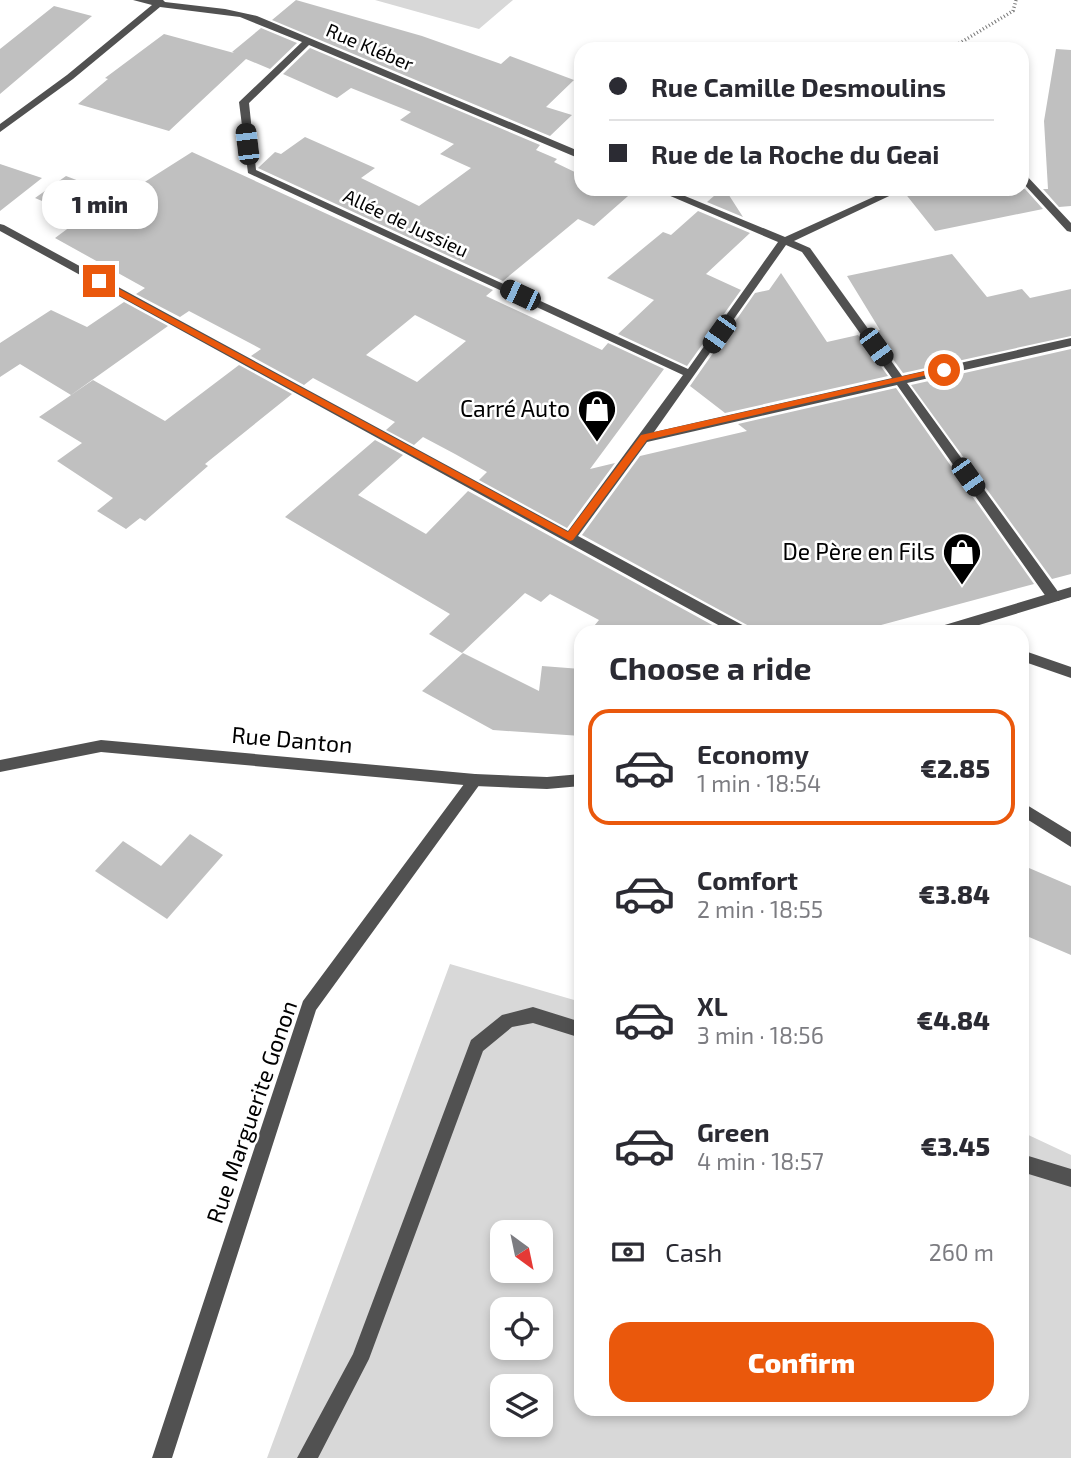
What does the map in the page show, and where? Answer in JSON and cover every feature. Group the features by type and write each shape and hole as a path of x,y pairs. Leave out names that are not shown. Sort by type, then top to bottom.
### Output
{"street":[{"name":"Rue Kléber","path":"138,0 227,10 254,18 574,153"},
{"path":"0,129 70,77 160,2"},
{"name":"Allée de Jussieu","path":"309,40 244,102 251,171 690,374"},
{"path":"1029,184 1071,229"},
{"path":"675,196 806,250 1054,597"},
{"path":"570,537 783,242 884,196"},
{"path":"0,227 730,625"},
{"path":"644,438 1071,342"},
{"path":"957,625 1071,592"},
{"path":"1029,658 1071,673"},
{"name":"Rue Danton","path":"0,766 102,746 475,780 547,783 574,781"},
{"name":"Rue Marguerite Gonon","path":"162,1458 309,1006 475,780"},
{"path":"1029,813 1071,840"},
{"path":"307,1458 360,1359 477,1046 508,1020 533,1015 574,1028"},
{"path":"1029,1165 1071,1178"}],"path":[{"path":"962,42 1013,11 1016,0"}],"shaded area":[{"path":"375,0 513,0 479,29"},
{"path":"450,964 574,1000 574,1416 1029,1416 1029,1135 1071,1155 1071,1458 267,1458"}],"building":[{"path":"296,0 422,36 501,64 510,56 574,80 546,107 572,115 550,136 272,20"},
{"path":"54,6 92,16 0,94 0,49"},
{"path":"261,28 297,43 270,69 246,59 169,131 78,104 108,79 105,78 164,34 234,53 232,52"},
{"path":"310,48 540,145 536,150 557,159 554,162 574,172 574,196 628,196 594,226 578,219 503,281 258,168 275,152 281,154 305,137 375,168 361,178 419,206 471,168 440,154 454,144 400,120 411,112 351,88 337,98 283,74"},
{"path":"1056,49 1071,50 1071,206 1059,207 1043,189 1048,189 1044,121"},
{"path":"192,152 493,290 486,296 602,350 608,343 664,369 590,469 615,463 567,528 479,480 487,472 455,454 423,437 414,445 386,430 395,422 313,378 304,385 251,356 261,349 189,311 180,317 136,294 145,288 55,238 82,218 35,198 66,176 121,197","holes":["415,315 466,341 417,382 366,355"]},
{"path":"0,164 42,178 0,211"},
{"path":"1029,193 1043,209 935,231 907,196 1029,196"},
{"path":"714,196 730,196 743,217 707,202"},
{"path":"698,211 750,233 706,274 741,290 687,366 618,334 654,300 607,278 663,232 671,235"},
{"path":"952,254 987,297 1022,289 1030,298 1071,289 1071,336 903,373 873,332 880,330 847,276"},
{"path":"781,273 827,342 858,335 888,376 725,413 690,386 755,293 769,290"},
{"path":"124,302 168,326 71,395 20,364 0,377 0,343 51,310 87,327"},
{"path":"1071,349 1071,574 1052,579 911,385"},
{"path":"239,365 292,394 205,464 208,466 145,521 140,518 126,529 97,511 113,498 57,461 82,443 39,417 93,380 165,421"},
{"path":"896,388 1034,584 881,625 747,625 582,535 640,456 747,431 738,424"},
{"path":"375,440 403,455 358,495 426,534 468,491 712,625 595,625 599,620 550,594 541,602 525,593 462,653 429,634 450,614 285,517"},
{"path":"463,653 539,691 542,666 574,668 574,736 493,730 422,691"},
{"path":"190,834 223,855 167,919 95,871 123,841 161,866"},
{"path":"1029,868 1071,886 1071,955 1029,937"}],"place":[{"name":"Carré Auto","path":"597,443"},
{"name":"De Père en Fils","path":"962,586"}],"route":[{"path":"99,281 570,537 644,438 944,370"}]}
